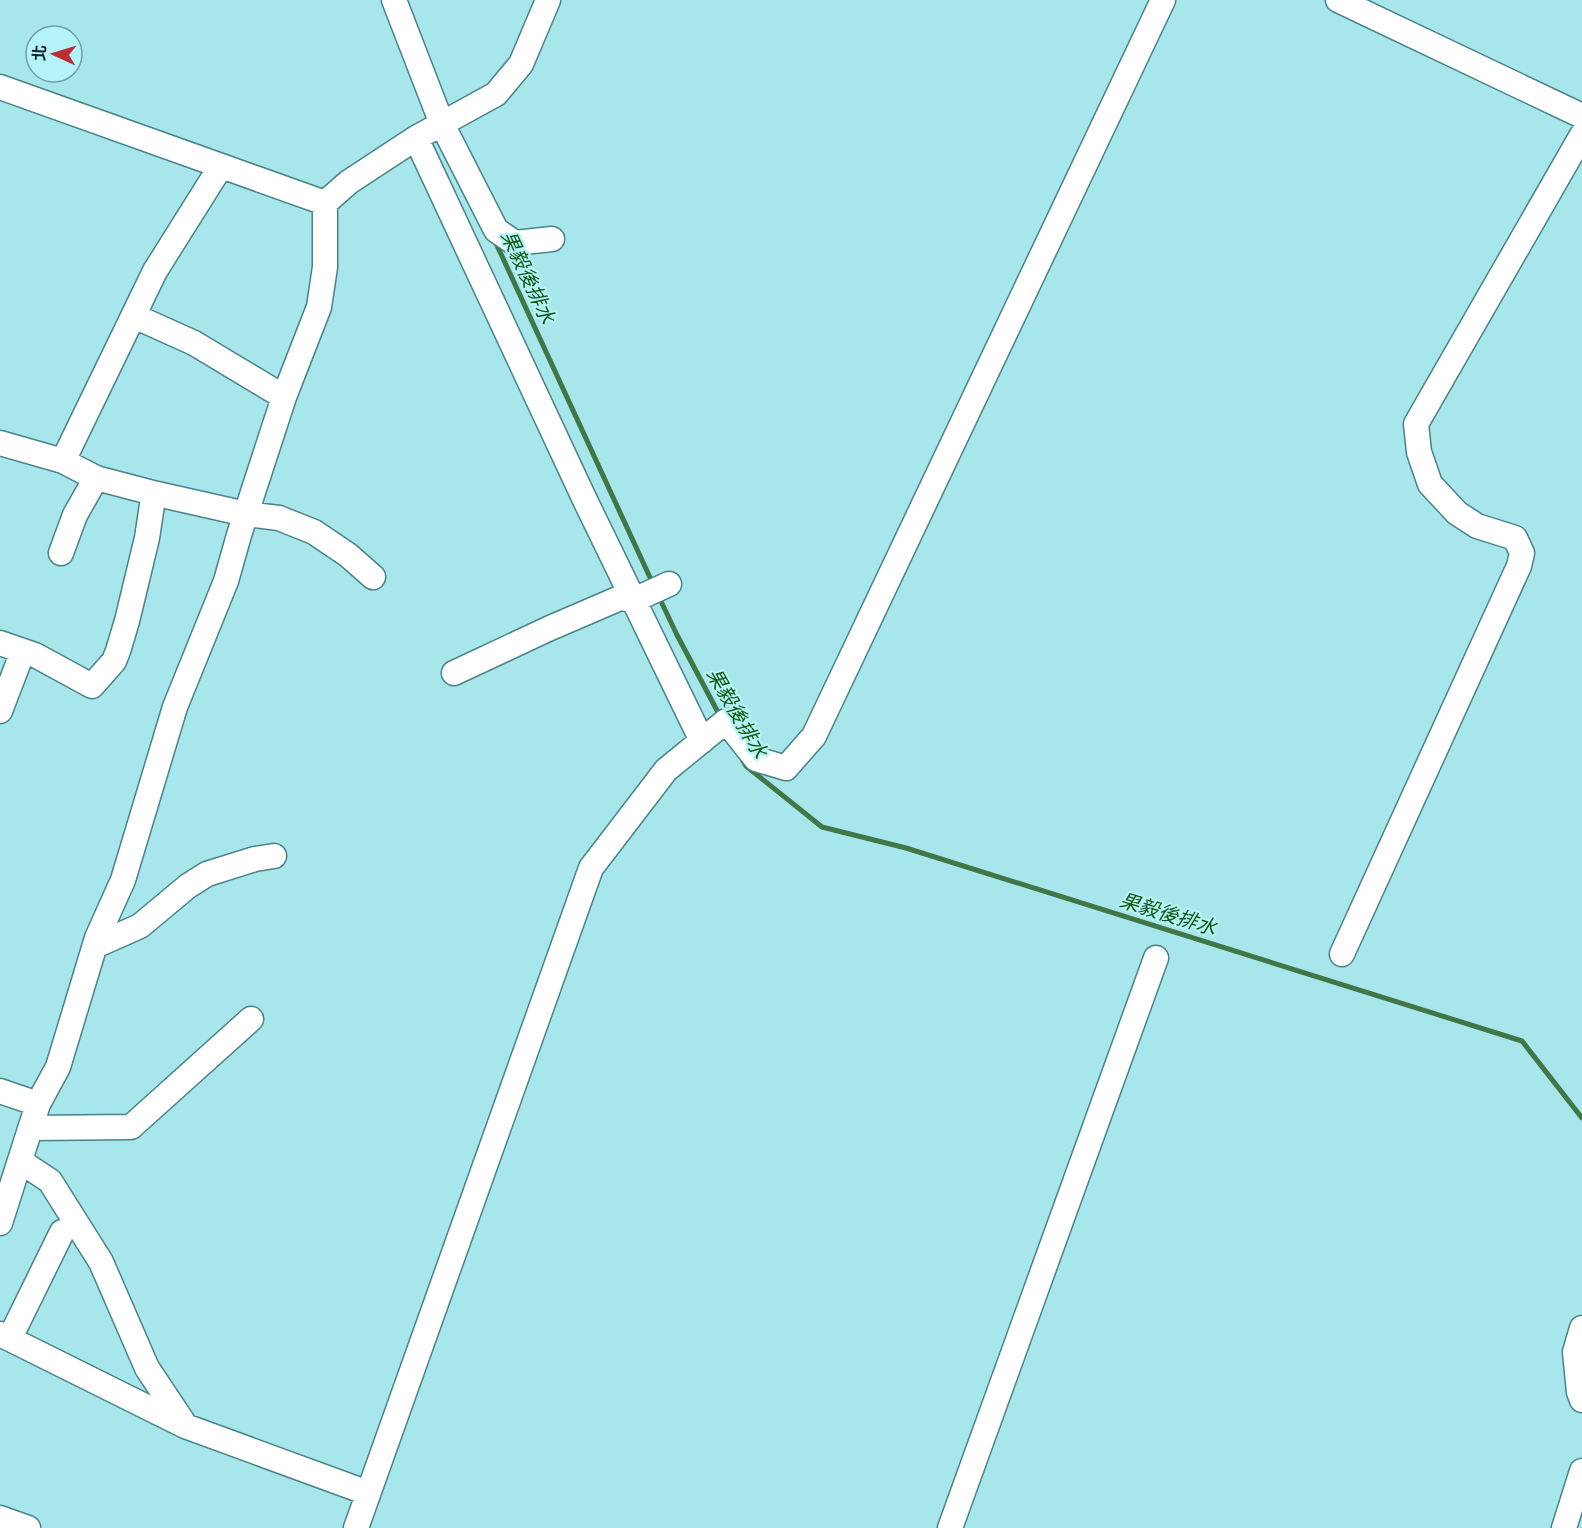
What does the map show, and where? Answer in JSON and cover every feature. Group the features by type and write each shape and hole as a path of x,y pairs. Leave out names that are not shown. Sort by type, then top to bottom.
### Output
{"street":[{"path":"394,0 442,124 496,230 515,243 552,239"},
{"path":"0,1223 38,1104 58,1067 95,946 123,880 175,707 226,581 284,396 319,307 325,267 325,203 349,182 416,138 496,94 521,64 548,0"},
{"path":"356,1528 591,868 666,770 726,721 756,759 786,768 814,736 1163,0"},
{"path":"1338,0 1582,116"},
{"path":"0,87 325,203"},
{"path":"1342,954 1519,566 1522,553 1515,538 1477,526 1457,513 1430,484 1419,452 1416,424 1582,135"},
{"path":"416,138 579,487 702,741"},
{"path":"63,461 155,271 221,166"},
{"path":"134,316 194,343 284,396"},
{"path":"0,443 63,461 96,478 246,514 279,518 314,532 348,555 373,577"},
{"path":"61,553 75,515 96,478"},
{"path":"0,643 35,655 92,686 114,660 127,621 147,538 152,505 157,494"},
{"path":"454,673 620,598 634,600 669,584"},
{"path":"0,711 24,651"},
{"path":"95,946 140,926 188,886 207,874 255,859 274,856"},
{"path":"950,1528 1156,958"},
{"path":"31,1128 131,1127 251,1019"},
{"path":"0,1091 38,1104"},
{"path":"20,1161 50,1181 101,1262 147,1368 185,1426"},
{"path":"62,1232 5,1336 185,1426 368,1493"},
{"path":"1582,1328 1575,1352 1578,1392 1582,1400"},
{"path":"1564,1528 1582,1472"},
{"path":"0,1518 28,1528"}],"waterway":[{"name":"果毅後排水","path":"495,241 653,584"},
{"name":"果毅後排水","path":"658,595 721,718"},
{"name":"果毅後排水","path":"743,761 746,766 822,827 906,848 1522,1041 1582,1118"}]}
